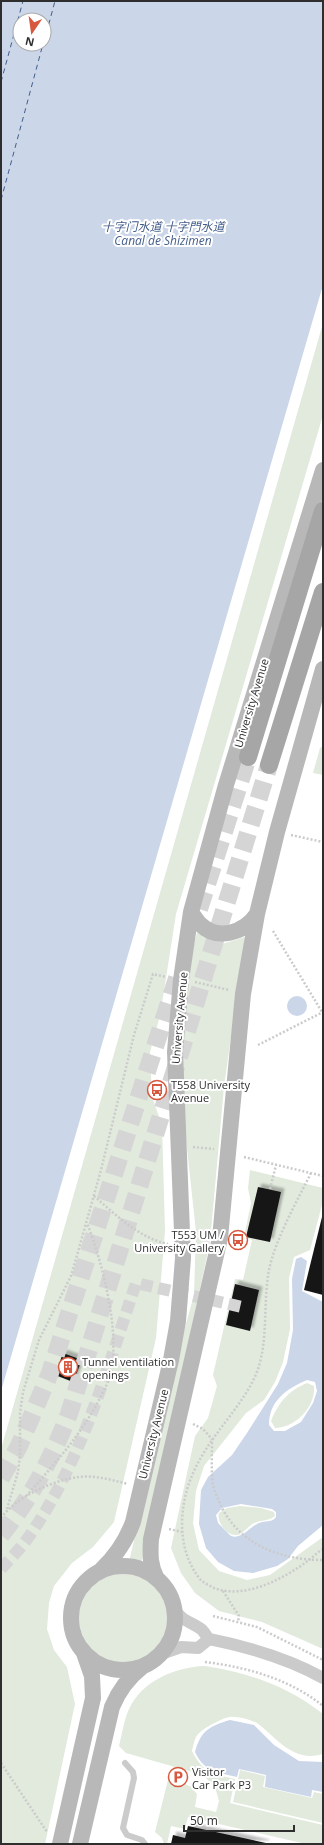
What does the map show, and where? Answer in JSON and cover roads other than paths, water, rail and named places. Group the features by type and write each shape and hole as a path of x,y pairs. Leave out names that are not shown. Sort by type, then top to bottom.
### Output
{"main road":[{"name":"University Avenue","path":"101,1570 119,1552 128,1536 133,1522 140,1487 172,1360 178,1321 183,1246 175,1052 181,980 191,912 226,785 323,470"},
{"path":"248,757 323,511"},
{"path":"269,765 323,592"},
{"name":"University Avenue","path":"157,1579 151,1564 152,1540 220,1238 243,994 257,914 276,832 323,669"},
{"path":"191,912 201,925 223,934 232,933 247,926 257,914"},
{"path":"80,1844 112,1707 128,1679 143,1666 164,1653 174,1631 176,1610 165,1588 148,1572 127,1565 117,1565 101,1570 80,1588 74,1601 71,1614 72,1628 76,1642 84,1653 96,1663 112,1669 128,1670 143,1666"},
{"path":"55,1840 93,1698 92,1676 84,1653"}],"street":[{"path":"176,1610 179,1616 186,1622 202,1630 212,1640 265,1652 294,1663 323,1678"},
{"path":"164,1653 180,1647 198,1648 212,1640"}],"lane":[{"path":"125,1763 133,1772 134,1778 123,1828 127,1835 142,1840 145,1844"}],"water":[{"name":"十字门水道 十字門水道 Canal de Shizimen","path":"1,1 323,1 323,285 1,1391"},
{"path":"297,996 304,999 307,1006 304,1013 297,1016 290,1013 287,1006 290,999"},
{"path":"301,1257 307,1261 302,1291 323,1302 323,1525 298,1546 288,1559 277,1566 253,1573 234,1571 218,1562 206,1548 199,1524 201,1490 208,1477 232,1455 247,1433 278,1384 287,1363 293,1330 292,1279 296,1259","holes":["307,1380 315,1382 317,1391 313,1403 301,1422 285,1431 274,1431 269,1425 272,1409 275,1403 292,1387","241,1504 272,1509 276,1512 276,1517 272,1521 262,1522 254,1526 239,1536 231,1536 218,1523 216,1515 222,1508"]},
{"path":"230,1720 254,1725 274,1745 299,1761 323,1762 323,1792 312,1790 311,1797 265,1787 266,1775 239,1769 237,1777 212,1770 207,1767 198,1758 195,1752 197,1745 207,1730 217,1724"}],"tunnel":[{"path":"199,909 248,757"},
{"path":"1,1535 22,1507 40,1477 69,1414 269,765"},
{"path":"1,1478 19,1446 50,1373 179,972"},
{"path":"1,1569 25,1542 45,1512 62,1482 90,1417 136,1283 242,1307"}],"place":[{"name":"T558 University Avenue","path":"157,1090"},
{"name":"T553 UM / University Gallery","path":"238,1240"},
{"name":"Tunnel ventilation openings","path":"68,1367"},
{"name":"Visitor Car Park P3","path":"178,1777"}]}
